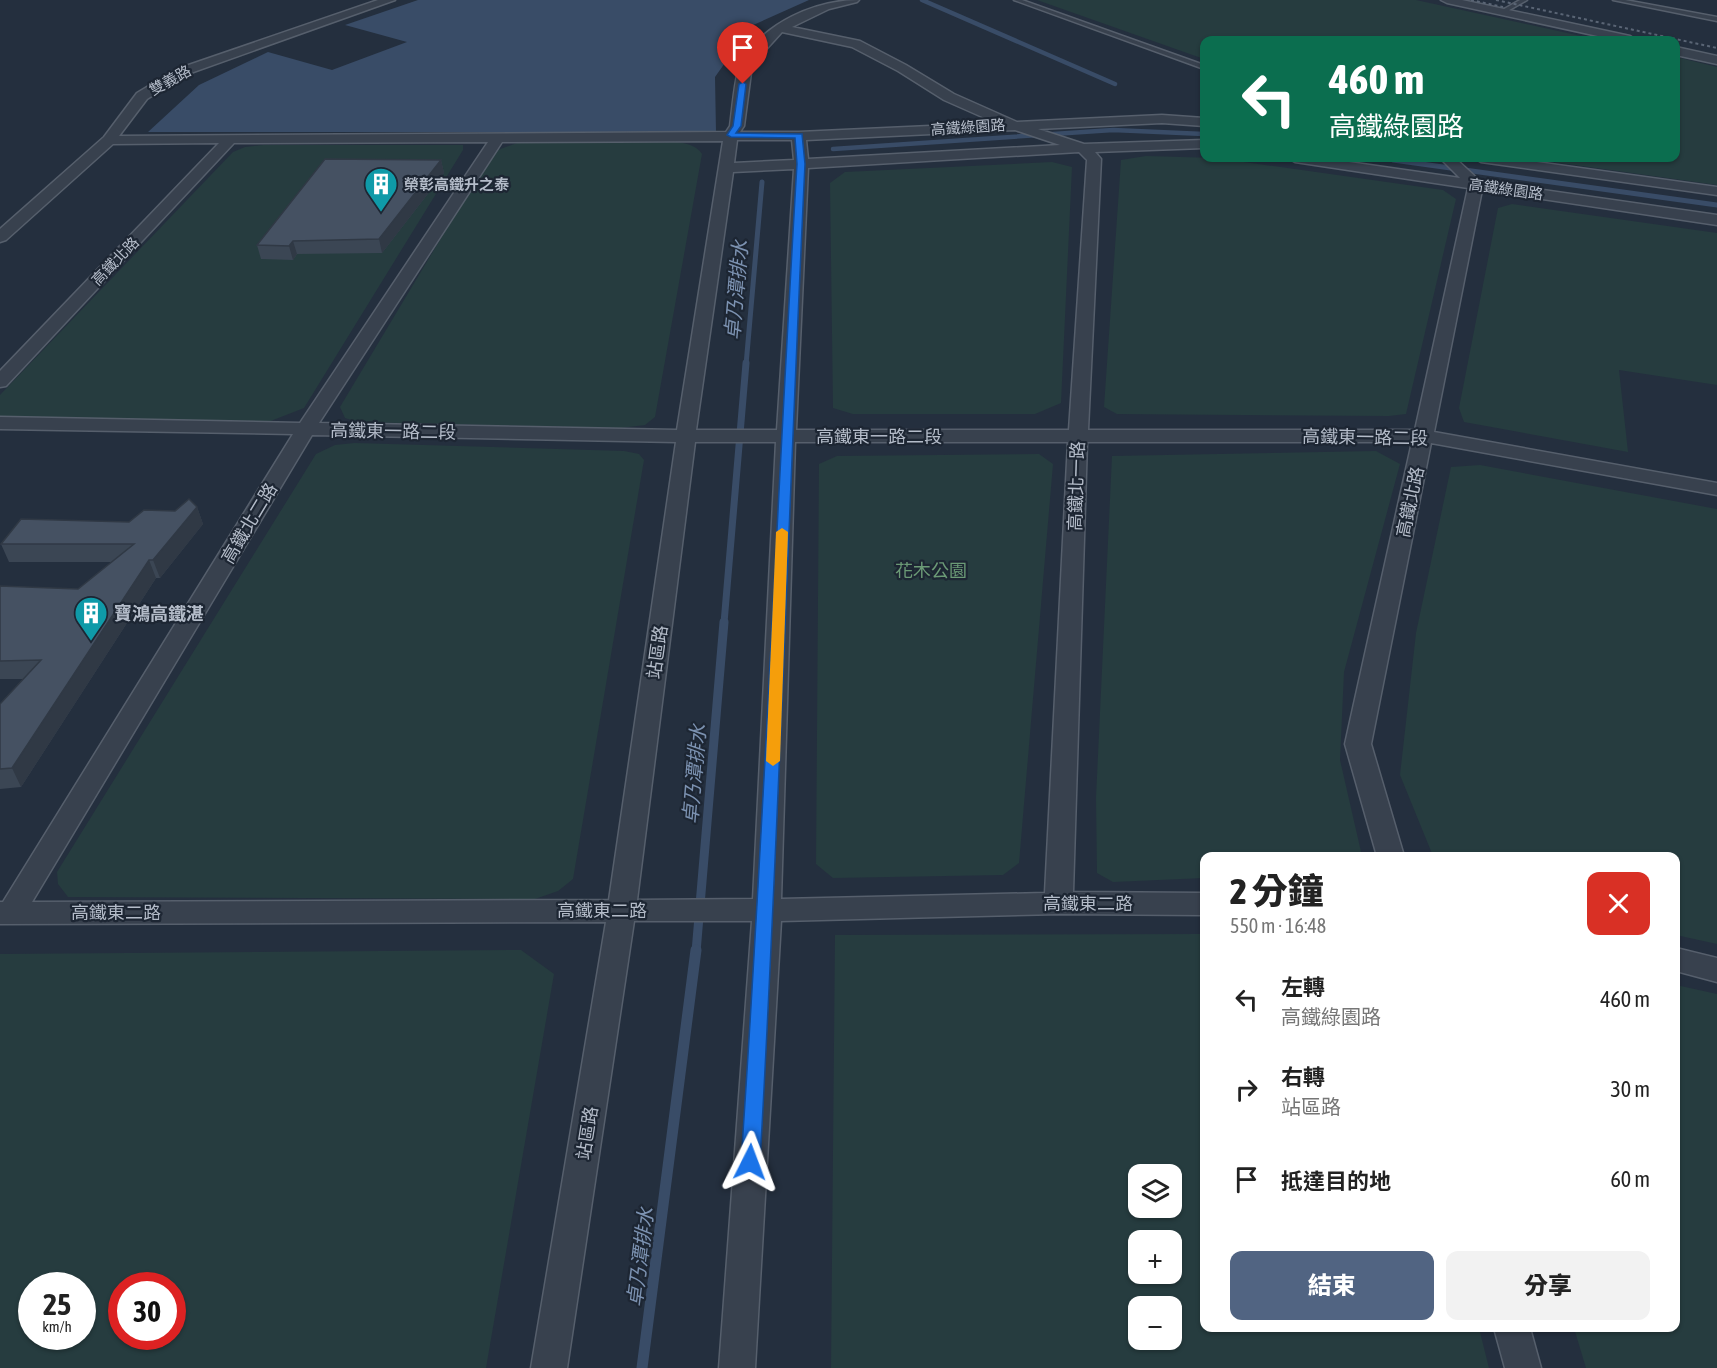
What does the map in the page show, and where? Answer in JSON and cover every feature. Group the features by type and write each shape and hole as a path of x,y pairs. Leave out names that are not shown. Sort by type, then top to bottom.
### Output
{"street":[{"name":"雙義路","path":"0,237 109,140 142,96 181,72 389,0"},
{"name":"站區路","path":"549,1368 622,910 686,436 731,135 737,126 746,64 780,28 825,6 853,0"},
{"path":"1447,0 1612,36"},
{"path":"780,28 856,44 902,68 949,97 1013,125 1083,148"},
{"path":"1680,52 1717,60"},
{"name":"高鐵綠園路","path":"109,140 799,136 1162,119 1200,122"},
{"path":"737,1368 767,910 786,436 801,164 799,136"},
{"name":"高鐵北二路","path":"6,913 306,429 497,139"},
{"name":"高鐵北路","path":"0,382 230,140"},
{"name":"高鐵綠園路","path":"727,168 1083,148 1200,144"},
{"name":"高鐵北一路","path":"1059,903 1078,436 1094,159 1083,148"},
{"name":"高鐵綠園路","path":"1322,162 1717,220"},
{"path":"1451,162 1476,185"},
{"name":"高鐵綠園路","path":"1510,162 1717,191"},
{"name":"高鐵北路","path":"1389,852 1358,744 1425,436 1476,185"},
{"name":"高鐵東一路二段","path":"0,423 686,436 1425,436 1717,489"},
{"name":"高鐵東二路","path":"6,913 767,910 1059,903 1200,904"},
{"path":"1680,961 1717,970"},
{"path":"1513,1332 1523,1368"}],"lane":[{"path":"1017,0 1200,65"},
{"path":"1503,12 1524,0"},
{"path":"1616,0 1717,19"}],"green space":[{"path":"1037,0 1416,0 1581,36 1200,36 1200,58"},
{"path":"1680,58 1717,67 1717,185 1553,162 1680,162"},
{"path":"520,142 678,142 695,147 702,154 655,417 645,425 621,428 358,422 345,418 340,407 489,158 495,151"},
{"path":"263,145 463,145 463,150 304,408 263,424 0,418 0,395 233,152 245,147"},
{"path":"1146,156 1200,158 1200,162 1244,162 1443,190 1456,199 1406,414 1389,416 1117,414 1104,407 1121,160"},
{"path":"1052,162 1072,167 1061,403 1035,414 853,414 833,408 830,183 845,172"},
{"path":"1512,204 1717,233 1717,385 1619,370 1628,452 1464,422 1459,408 1498,208"},
{"path":"355,443 624,451 639,454 644,460 573,879 558,891 535,899 68,897 58,884 57,872 316,454 335,445"},
{"path":"1376,451 1400,464 1344,672 1340,760 1361,852 1200,852 1200,878 1113,882 1097,873 1096,798 1112,456"},
{"name":"花木公園","path":"1039,454 1053,464 1019,863 1003,875 833,878 816,864 819,464 837,456"},
{"path":"1480,465 1717,509 1717,944 1680,936 1680,852 1431,852 1400,775 1416,633 1451,467"},
{"path":"1200,934 1200,1332 1480,1332 1489,1368 831,1368 835,935"},
{"path":"521,950 554,974 486,1368 0,1368 0,954"},
{"path":"1680,986 1717,994 1717,1368 1586,1368 1575,1332 1680,1332"}],"water":[{"path":"418,0 809,0 751,26 715,77 716,132 148,132 199,85 268,52 332,70 407,42 345,25"}],"building":[{"path":"325,159 441,160 379,239 293,241 289,246 257,245"},
{"path":"189,499 197,507 153,560 149,560 12,768 0,769 0,704 41,660 0,661 0,586 78,589 134,544 1,544 21,519 129,522 144,510 175,511"}],"waterway":[{"name":"卓乃潭排水","path":"922,0 1115,84"},
{"path":"833,149 1113,130 1200,134"},
{"path":"1407,162 1717,205"},
{"name":"卓乃潭排水","path":"746,365 762,182"},
{"name":"卓乃潭排水","path":"724,623 746,363"},
{"name":"卓乃潭排水","path":"696,952 724,622"},
{"name":"卓乃潭排水","path":"642,1368 696,950"}],"railway":[{"path":"1471,0 1503,7"},
{"path":"1496,0 1662,36"},
{"path":"1680,40 1717,48"}],"slow traffic":[{"path":"773,761 782,532"}],"place":[{"name":"榮彰高鐵升之泰","path":"381,213"},
{"name":"寶鴻高鐵湛","path":"91,642"}],"route":[{"path":"743,84 737,126 731,135 799,136 801,164 786,436 767,910 750,1162"}]}
